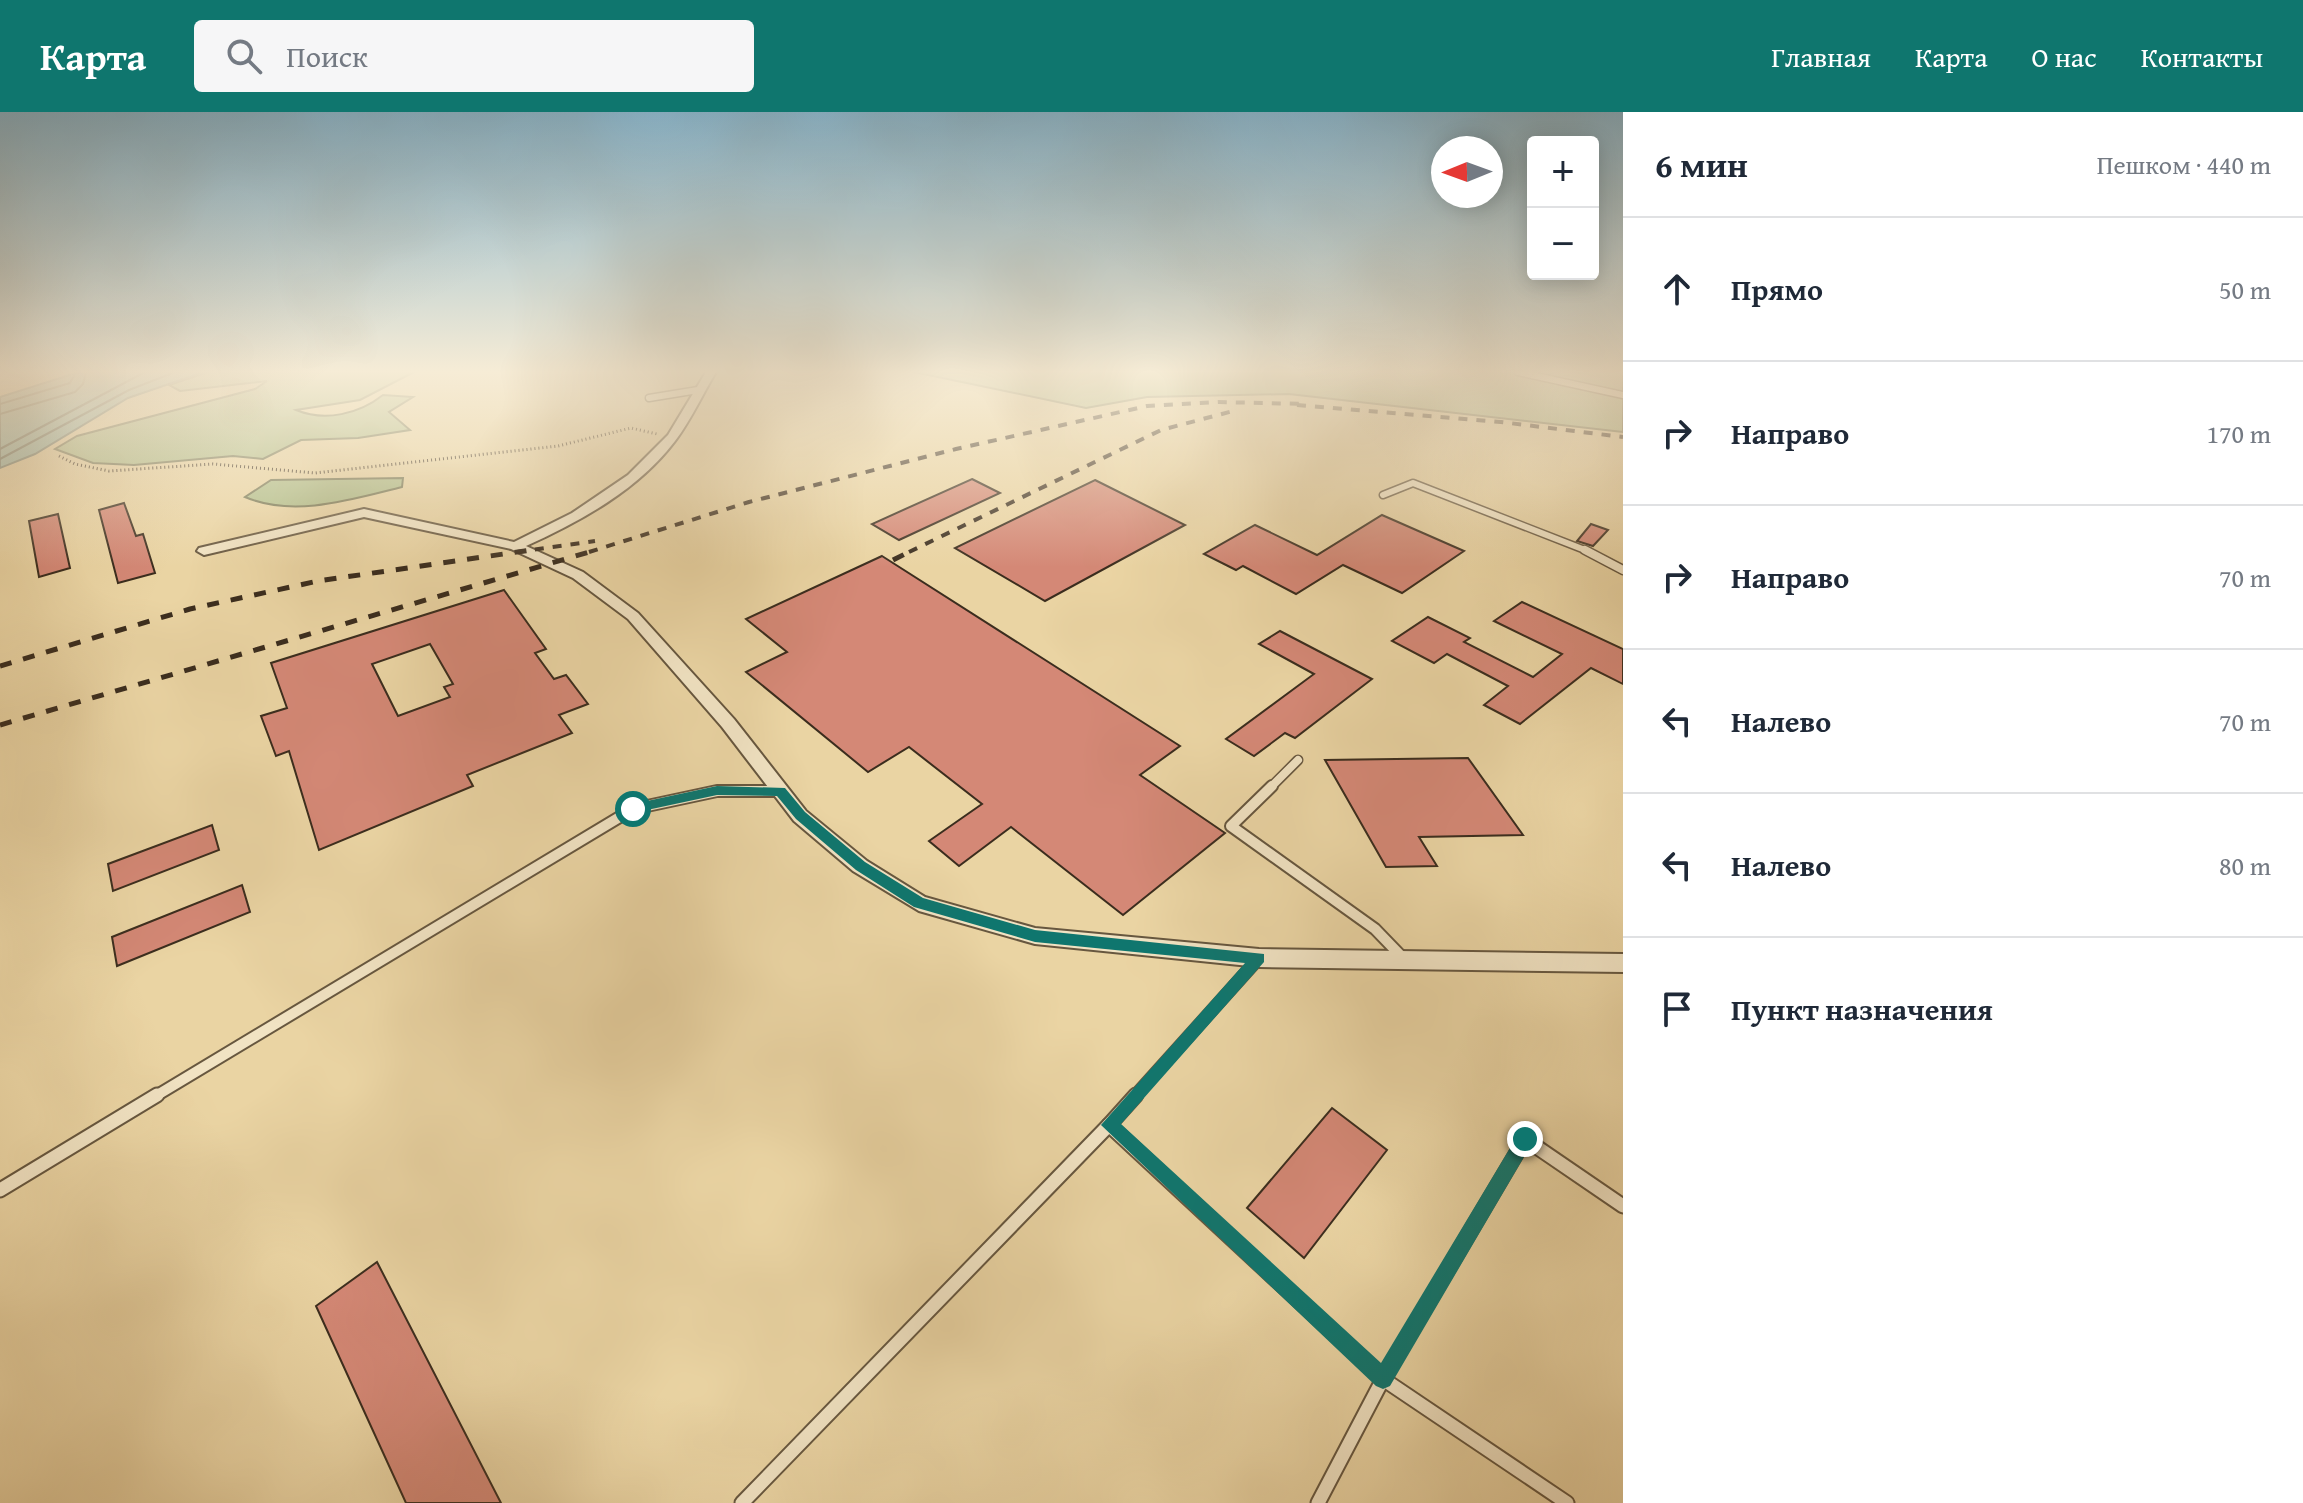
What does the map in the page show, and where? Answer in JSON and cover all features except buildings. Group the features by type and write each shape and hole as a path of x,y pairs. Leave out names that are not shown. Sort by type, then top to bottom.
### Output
{"street":[{"path":"515,546 581,517 618,491 671,437"},
{"path":"204,551 364,513 515,546 578,575 633,616 728,723 800,816 860,866 919,903 1035,936 1259,958 1623,963"}],"lane":[{"path":"1383,495 1413,483 1605,558 1623,570"},
{"path":"1298,760 1231,826 1375,929 1405,960"},
{"path":"0,1190 633,809 717,791 781,791"},
{"path":"742,1503 1109,1125 1259,958"},
{"path":"1109,1125 1383,1379 1567,1503"},
{"path":"1318,1503 1383,1379 1525,1139 1623,1206"}],"path":[{"path":"59,456 89,469 197,464 278,466 315,473 558,446 595,437"},
{"path":"660,437 668,443"}],"green space":[{"path":"75,437 365,437 301,440 263,459 233,456 134,465 93,463 55,449"},
{"path":"403,478 402,487 324,504 283,506 245,497 271,480"}],"water":[{"path":"0,437 63,437 35,454 0,468"}],"railway":[{"path":"589,552 749,502 1010,437"},
{"path":"909,552 1147,437"},
{"path":"525,551 595,541"},
{"path":"525,551 531,550"},
{"path":"0,725 596,550"},
{"path":"909,552 913,550"},
{"path":"0,666 190,609 318,581 525,551"},
{"path":"517,552 525,551"},
{"path":"893,560 909,552"}],"route":[{"path":"633,809 717,791 781,791 800,816 860,866 919,903 1035,936 1259,958 1109,1125 1383,1379 1525,1139"}]}
